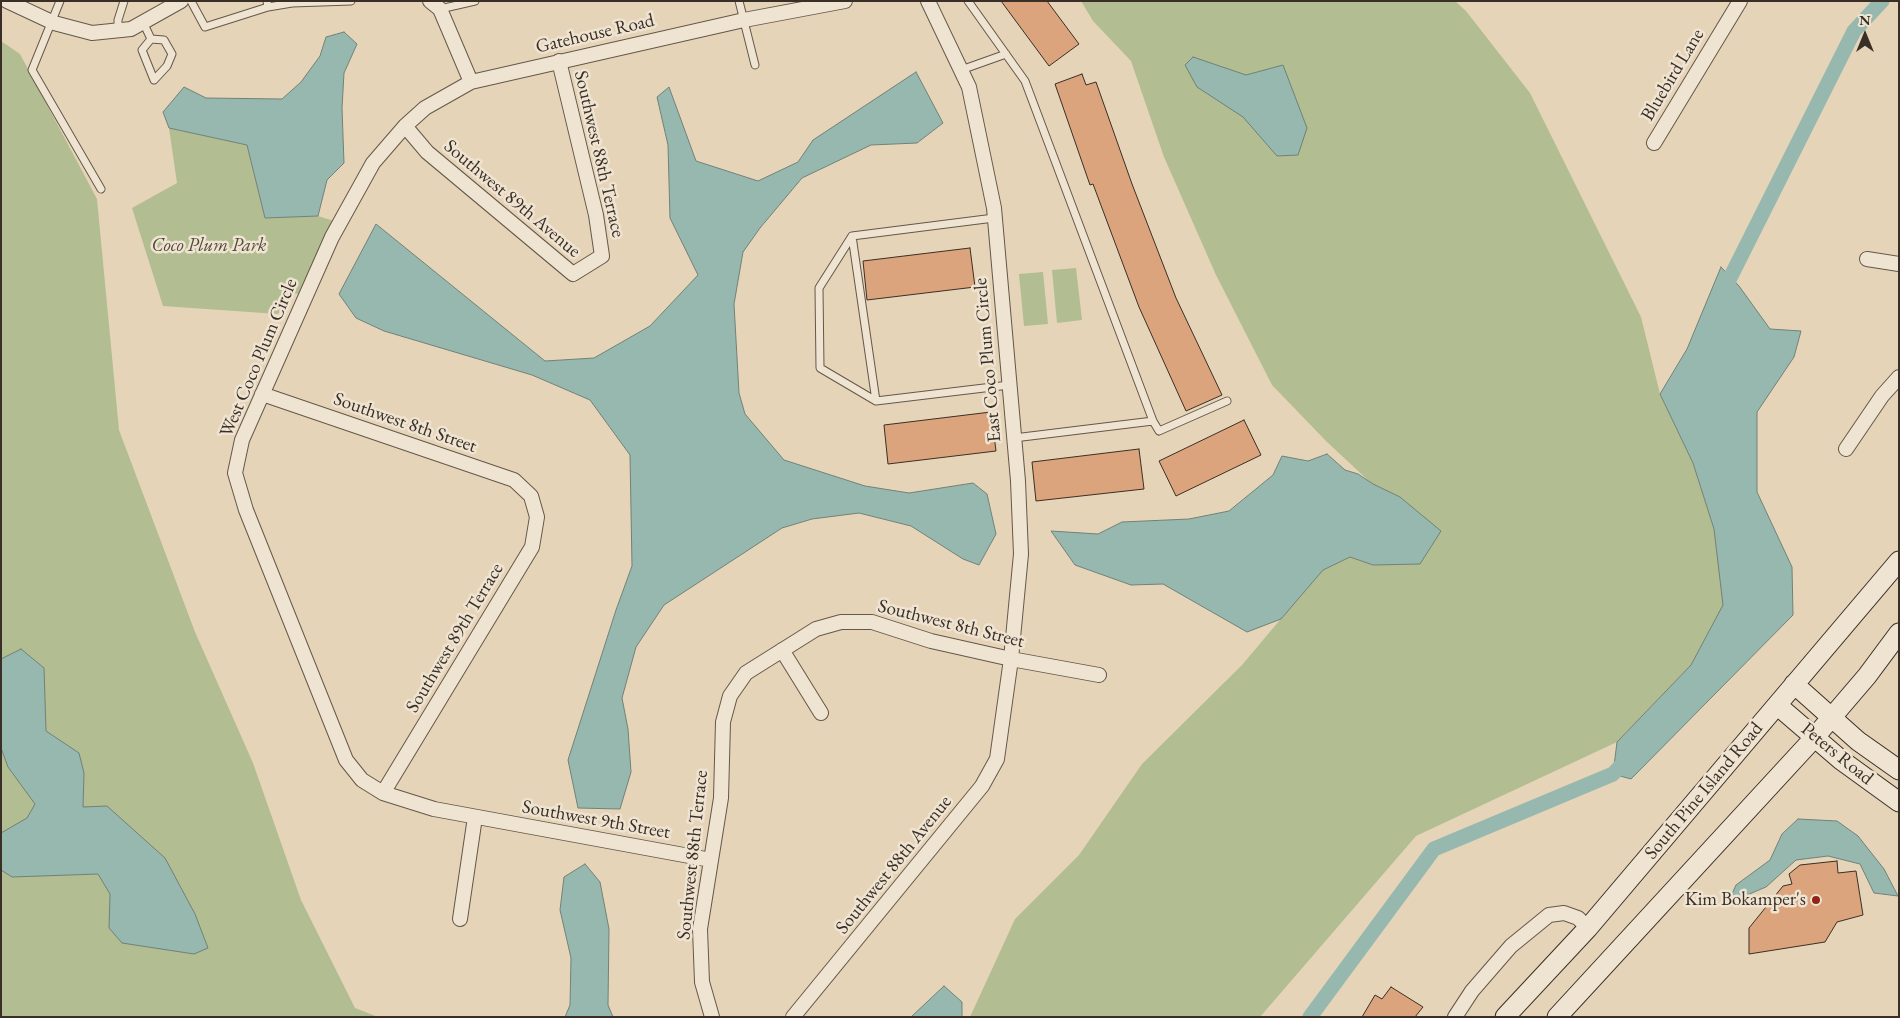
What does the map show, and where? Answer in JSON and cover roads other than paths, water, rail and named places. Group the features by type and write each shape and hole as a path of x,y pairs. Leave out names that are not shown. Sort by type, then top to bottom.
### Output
{"main road":[{"name":"South Pine Island Road","path":"1505,1017 1588,928 1899,561"},
{"path":"1557,1017 1814,738 1899,633"},
{"name":"Peters Road","path":"1794,684 1858,741 1899,770"},
{"name":"Peters Road","path":"1777,705 1840,760 1899,802"}],"street":[{"path":"7,1 51,22 92,33 131,29 181,1"},
{"name":"Gatehouse Road","path":"471,82 559,60 744,20 845,1"},
{"name":"East Coco Plum Circle","path":"928,1 969,87 994,218 1014,438 1021,554 1011,660 1002,726"},
{"name":"Bluebird Lane","path":"1654,143 1740,1"},
{"path":"435,5 471,82"},
{"name":"Southwest 88th Terrace","path":"559,60 596,214 602,256"},
{"name":"West Coco Plum Circle","path":"471,82 425,108 405,126 374,163 332,238 242,440 235,472 246,510 346,760 362,780 383,793 434,809 475,817"},
{"name":"Southwest 89th Avenue","path":"405,126 426,152 573,274 602,256"},
{"path":"1867,259 1899,264"},
{"path":"1846,449 1882,396 1899,377"},
{"name":"Southwest 8th Street","path":"262,394 514,480 530,496"},
{"name":"Southwest 89th Terrace","path":"383,793 532,547 536,517 530,496"},
{"name":"Southwest 8th Street","path":"746,673 816,629 841,622 872,622 931,641 1011,660 1099,675"},
{"path":"782,650 821,713"},
{"name":"Southwest 88th Terrace","path":"712,1017 702,982 700,929 721,798 723,722 730,696 746,673"},
{"name":"Southwest 88th Avenue","path":"793,1017 982,786 998,759 1002,726"},
{"path":"460,919 475,817"},
{"name":"Southwest 9th Street","path":"475,817 711,860"},
{"path":"1455,1017 1472,991 1511,946 1549,915 1564,913 1578,918 1588,928"}],"lane":[{"path":"60,1 32,70 101,189"},
{"path":"118,30 118,20 124,1"},
{"path":"191,1 205,27 268,4 351,1"},
{"path":"435,5 476,1"},
{"path":"739,1 755,65"},
{"path":"968,1 1026,81 1153,422 1159,430 1227,401"},
{"path":"143,22 151,39"},
{"path":"151,39 164,40 172,54 167,66 154,80 142,50 151,39"},
{"path":"961,70 1006,54"},
{"path":"852,236 994,218"},
{"path":"852,236 876,401"},
{"path":"852,236 819,288 820,368 876,401 1009,385"},
{"path":"1014,438 1153,422"}],"water":[{"path":"344,32 357,44 344,73 342,108 344,163 327,180 318,216 265,218 247,145 169,128 163,112 184,87 206,98 282,99 301,82 320,56 326,37"},
{"path":"1193,57 1246,75 1283,65 1307,128 1298,155 1277,156 1243,117 1197,87 1185,65"},
{"path":"916,72 943,123 917,143 871,145 802,178 760,228 743,252 734,304 739,393 745,414 784,460 865,486 909,493 973,483 987,494 996,534 979,565 963,559 911,526 859,513 812,519 782,528 664,605 636,647 622,698 628,729 631,772 620,809 578,808 568,760 632,566 630,455 590,400 532,375 384,331 356,318 339,294 376,224 545,361 594,358 650,326 698,275 670,218 668,145 657,97 669,87 696,161 758,181 798,162 813,140"},
{"path":"1721,267 1739,286 1770,329 1801,331 1794,357 1757,412 1757,492 1792,567 1793,615 1631,779 1613,774 1617,742 1691,665 1723,605 1714,529 1693,463 1660,394 1687,349"},
{"path":"1327,454 1345,470 1358,474 1373,484 1400,497 1441,531 1420,564 1373,565 1350,557 1323,570 1281,619 1247,632 1163,584 1131,585 1075,565 1051,531 1098,534 1122,522 1189,519 1229,511 1273,475 1282,456 1308,461"},
{"path":"21,649 44,668 46,731 79,753 84,773 83,807 107,806 165,858 195,914 208,948 194,954 122,943 109,928 110,894 98,874 12,877 1,870 1,833 27,818 35,804 8,767 1,748 1,659"},
{"path":"1798,819 1837,821 1858,836 1884,869 1898,896 1874,893 1860,864 1828,856 1796,860 1766,887 1728,903 1736,885 1770,860 1782,834"},
{"path":"585,864 600,882 609,929 608,1005 613,1017 565,1017 570,1005 571,958 560,910 564,877"},
{"path":"944,986 962,1002 962,1017 911,1017"}],"waterway":[{"path":"1721,296 1854,31 1882,1"},
{"path":"1310,1017 1434,849 1613,774 1627,759"}],"place":[{"name":"Kim Bokamper's","path":"1816,900"}],"park label":[{"name":"Coco Plum Park","path":"209,246"}]}
